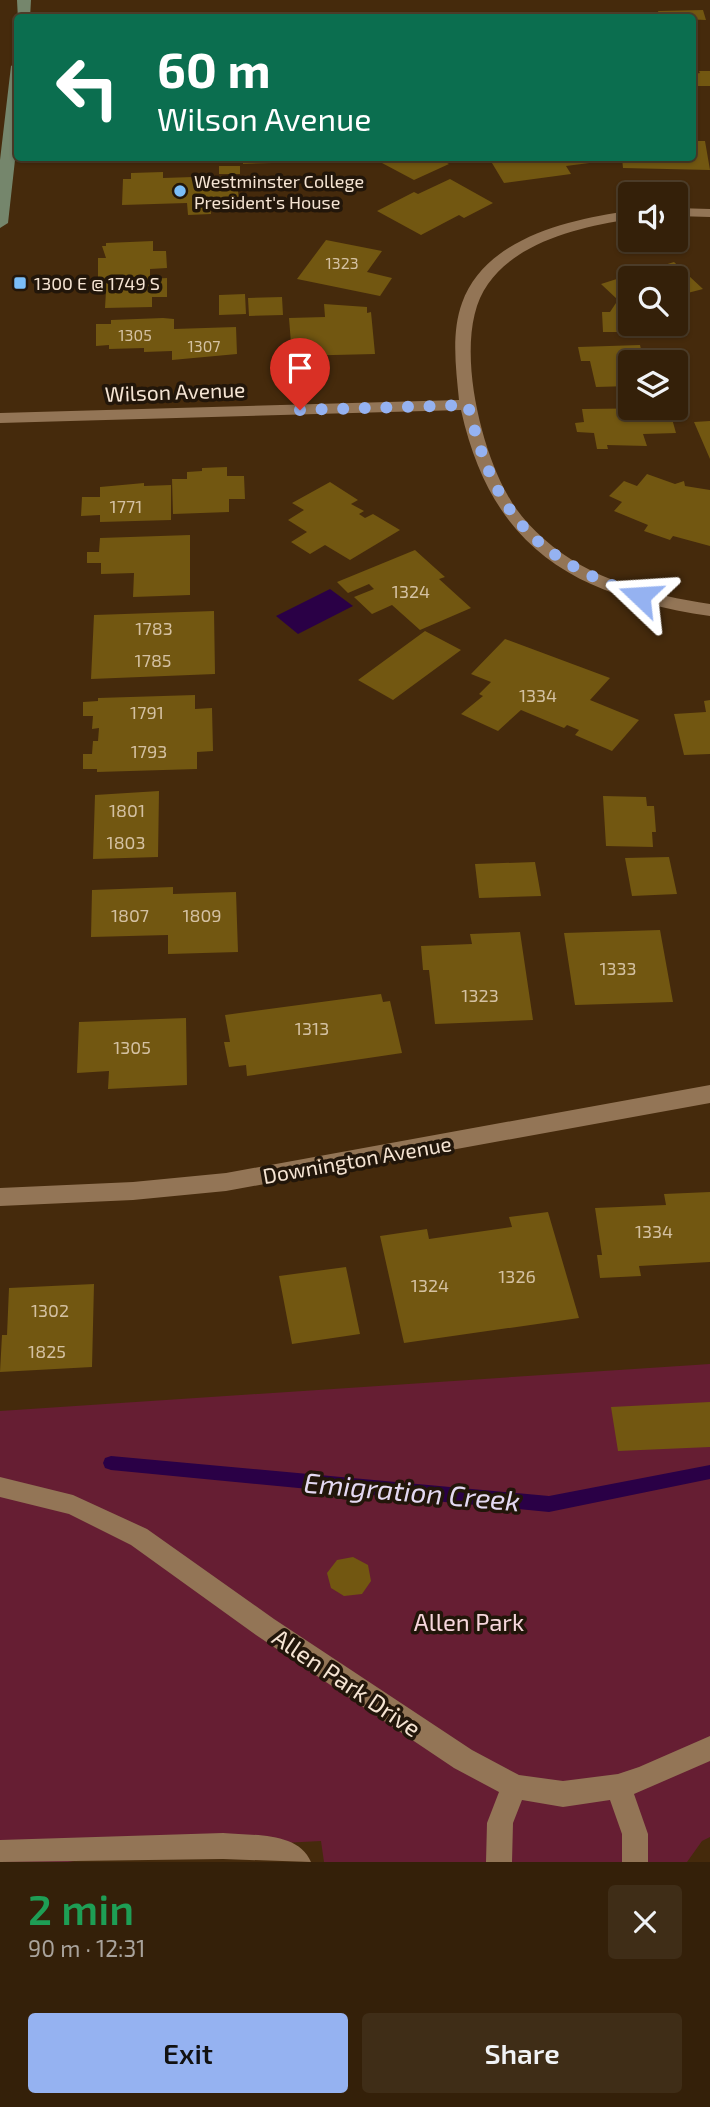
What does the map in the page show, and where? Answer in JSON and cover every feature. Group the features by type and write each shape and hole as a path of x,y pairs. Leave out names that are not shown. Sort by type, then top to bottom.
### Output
{"main road":[{"path":"0,223 14,101"}],"street":[{"path":"688,212 710,213"},
{"path":"618,217 579,224 547,235 521,248 481,282 471,301 464,359 468,405 478,449 500,498 535,540 561,561 597,580 640,596 710,610"},
{"name":"Wilson Avenue","path":"0,418 468,405"},
{"name":"Downington Avenue","path":"0,1197 134,1191 226,1182 710,1094"}],"lane":[{"name":"Allen Park Drive","path":"0,1487 73,1505 139,1537 265,1627 463,1759 516,1787 564,1794 618,1786 642,1779 710,1748"},
{"path":"618,1786 635,1834 635,1862"},
{"path":"499,1862 497,1837 501,1811 516,1787"},
{"path":"0,1853 223,1846 283,1852 298,1862"}],"green space":[{"name":"Allen Park","path":"710,1364 710,1837 702,1841 687,1862 324,1862 321,1841 145,1850 68,1862 0,1862 0,1411"}],"shaded area":[{"path":"330,589 353,606 298,634 276,616"}],"building":[{"path":"703,10 706,20 696,20 696,14 659,14 658,11"},
{"path":"628,12 628,14 599,14"},
{"path":"699,71 710,71 710,86 696,86 696,74 700,73"},
{"path":"696,141 705,141 710,170 623,168 622,161 696,161"},
{"path":"243,161 272,161 272,163 243,164"},
{"path":"444,161 449,164 414,180 382,163"},
{"path":"491,161 597,162 566,166 571,174 504,183"},
{"path":"219,166 240,166 240,174 219,174"},
{"name":"Westminster College President's House","path":"163,172 163,178 223,176 223,179 237,179 239,202 210,203 211,214 188,215 187,203 122,205 123,179 131,179 131,173"},
{"path":"450,179 493,203 464,218 459,215 421,235 377,211 414,192 418,194"},
{"path":"326,240 382,251 367,272 392,278 380,296 297,279"},
{"path":"153,241 153,251 166,251 167,268 150,269 150,279 167,278 167,297 152,297 152,307 105,308 106,291 97,291 97,284 93,284 93,277 98,277 98,258 106,258 102,246 106,246 106,243"},
{"path":"674,262 678,266 661,266"},
{"path":"688,275 703,289 688,293"},
{"path":"618,279 618,300 601,284"},
{"path":"245,294 246,314 219,315 219,295"},
{"path":"282,297 283,315 249,316 248,298"},
{"path":"618,300 618,332 603,332 602,312 610,312"},
{"path":"324,304 367,307 367,313 371,312 375,354 292,356 289,318 325,317"},
{"path":"174,319 174,329 236,327 237,354 172,360 172,351 144,352 144,348 109,349 109,345 96,346 96,324 111,324 111,320"},
{"path":"640,345 641,350 618,350 618,386 596,387 590,361 581,361 578,347"},
{"path":"582,409 618,409 618,420 672,420 676,433 643,434 647,446 607,445 608,449 597,449 594,433 577,432 575,423 584,422"},
{"path":"710,421 710,459 694,422"},
{"path":"227,467 227,476 244,476 245,499 229,499 229,512 173,514 172,479 187,479 187,472 202,471 202,468"},
{"path":"647,474 675,484 684,481 685,486 710,490 710,546 673,536 670,540 644,531 648,525 614,511 622,502 609,496 624,481 637,486"},
{"path":"330,482 358,500 351,504 364,511 359,514 365,518 373,514 400,530 350,560 325,545 310,554 291,542 307,532 288,520 304,510 292,503"},
{"path":"144,483 144,486 171,485 171,520 100,522 100,515 81,516 82,497 100,497 100,487"},
{"path":"190,535 190,595 133,597 134,573 101,574 101,563 87,563 87,552 99,552 100,538"},
{"path":"415,550 445,577 439,579 471,608 420,630 392,605 372,614 354,597 374,589 369,584 348,593 337,582"},
{"path":"214,611 215,674 91,679 94,615"},
{"path":"425,631 461,650 393,700 358,680"},
{"path":"505,639 610,678 590,700 639,720 612,751 575,735 579,730 567,725 564,728 521,710 498,731 461,714 483,696 479,694 491,682 471,674"},
{"path":"195,695 195,709 212,708 213,751 197,752 197,769 97,772 97,769 83,769 83,754 92,754 93,741 98,741 99,728 92,729 93,716 83,716 83,702 98,701 98,698"},
{"path":"710,700 710,754 684,755 674,714 706,712 704,701"},
{"path":"159,791 158,857 93,859 95,795"},
{"path":"603,796 646,797 647,806 654,806 656,832 652,832 653,847 606,846"},
{"path":"669,857 677,894 632,896 625,858"},
{"path":"535,862 541,896 479,898 475,864"},
{"path":"173,887 173,894 236,892 238,952 168,954 168,935 91,937 92,890"},
{"path":"660,930 673,1002 575,1005 564,933"},
{"path":"520,932 533,1020 435,1024 429,970 423,970 421,946 472,944 470,934"},
{"path":"381,994 383,1002 390,1001 402,1053 247,1076 246,1065 229,1067 224,1042 230,1042 225,1015"},
{"path":"186,1018 187,1085 108,1089 109,1071 77,1073 79,1022"},
{"path":"710,1192 710,1262 639,1266 641,1276 600,1278 597,1255 602,1255 595,1208 666,1205 664,1194"},
{"path":"548,1212 579,1318 404,1343 380,1236 427,1229 429,1239 512,1227 509,1217"},
{"path":"346,1267 360,1334 292,1344 279,1276"},
{"path":"94,1284 92,1367 0,1372 2,1335 7,1335 9,1288"},
{"path":"710,1402 710,1447 618,1451 611,1407"},
{"path":"353,1557 368,1565 371,1581 362,1594 344,1596 331,1588 327,1573 337,1560"}],"waterway":[{"name":"Emigration Creek","path":"111,1463 549,1504 710,1472"}],"place":[{"name":"Westminster College President's House","path":"180,191"},
{"name":"1300 E @ 1749 S","path":"20,283"}],"route":[{"path":"300,410 468,405 478,449 500,498 515,519 561,561 597,580 640,596"}]}
